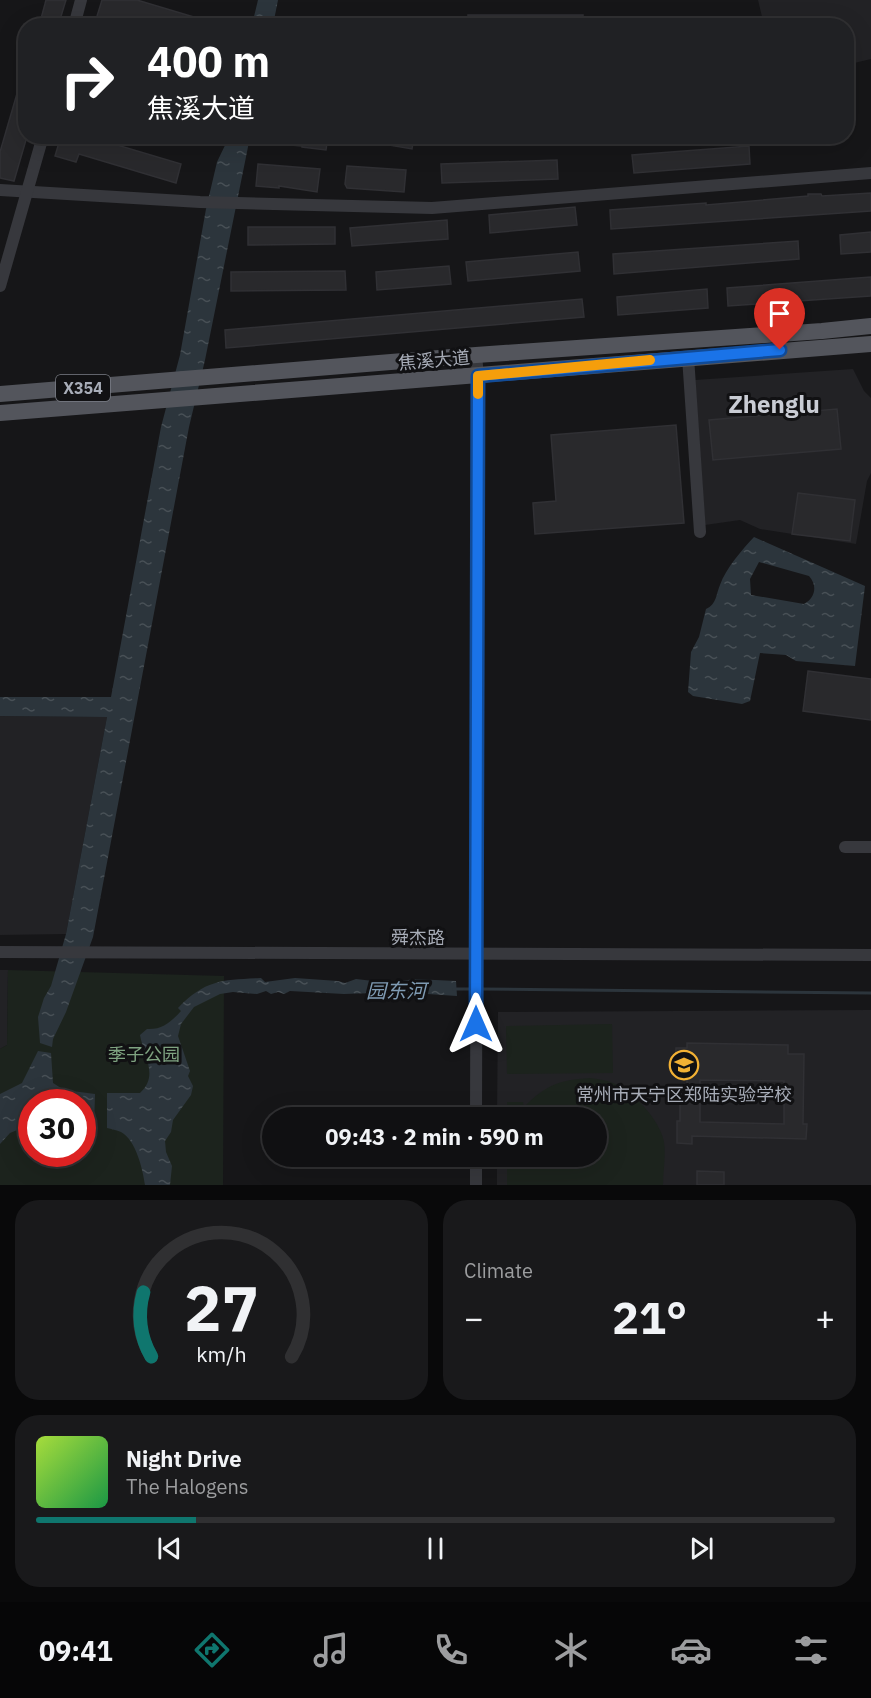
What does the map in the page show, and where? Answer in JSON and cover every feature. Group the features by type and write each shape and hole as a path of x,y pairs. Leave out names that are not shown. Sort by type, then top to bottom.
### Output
{"main road":[{"name":"焦溪大道","path":"0,394 476,355 871,326"},
{"name":"焦溪大道","path":"0,413 871,344"}],"street":[{"path":"76,18 81,0"},
{"path":"0,286 41,144"},
{"path":"0,190 239,204 432,208 871,173"},
{"path":"476,355 478,376 476,1107"},
{"path":"688,357 700,532"},
{"path":"845,847 871,847"},
{"name":"舜杰路","path":"0,952 871,955"},
{"path":"476,1167 476,1185"}],"shaded area":[{"path":"758,0 871,0 871,59 854,63 854,18 762,18"},
{"path":"853,369 864,391 871,398 871,473 867,481 856,544 760,529 740,520 705,525 695,380"},
{"path":"0,716 107,717 66,934 0,935"},
{"path":"0,970 8,970 7,1045 0,1049"},
{"name":"常州市天宁区郑陆实验学校","path":"871,1010 871,1185 497,1185 497,1167 607,1167 607,1107 497,1107 498,1012"}],"green space":[{"name":"季子公园","path":"8,970 224,976 223,1185 0,1185 0,1049 7,1045"},
{"path":"612,1024 613,1073 507,1074 506,1026"},
{"path":"590,1078 613,1083 629,1093 645,1108 652,1116 664,1142 663,1185 507,1185 507,1167 607,1167 607,1107 524,1107 539,1093 570,1080"},
{"path":"507,1102 523,1102 524,1107 507,1107"}],"water":[{"path":"258,0 278,0 274,18 254,18"},
{"path":"226,144 249,144 205,360 189,427 93,937 66,1012 53,1039 52,1047 40,1043 38,1017 44,998 51,986 66,934 107,717 0,716 0,697 111,697 161,427 180,355 206,209 217,162"},
{"path":"754,537 865,586 855,666 796,661 786,655 760,653 750,701 742,704 693,696 688,692 691,652 699,637 706,609 714,602 730,566","holes":["759,562 809,576 814,584 814,592 804,604 751,595 750,579"]},
{"path":"261,978 265,982 295,978 345,983 356,979 390,983 414,979 456,981 457,996 398,992 344,994 290,991 284,994 278,992 271,994 266,991 257,994 233,992 220,994 194,1007 181,1024 178,1036 190,1071 188,1076 193,1086 191,1095 173,1120 171,1132 165,1141 166,1152 172,1166 170,1185 145,1185 135,1148 131,1142 121,1132 107,1128 107,1093 140,1093 146,1087 149,1080 149,1066 140,1035 147,1029 162,1027 170,1022 181,1011 178,1008 197,991 225,981"},
{"path":"38,1051 51,1053 53,1083 62,1089 18,1089 18,1130 10,1133 0,1144 0,1094 22,1083"}],"building":[{"path":"46,0 66,0 60,18 41,18"},
{"path":"102,0 137,0 197,18 120,18 96,18"},
{"path":"468,15 583,15 583,18 468,18"},
{"path":"18,90 18,144 25,144 14,181 0,178 0,152"},
{"path":"59,144 114,144 181,164 176,183 79,154 76,162 55,156"},
{"path":"279,144 327,144 326,150"},
{"path":"383,144 413,144 412,149"},
{"path":"749,146 750,164 634,173 632,155"},
{"path":"557,160 558,179 442,183 441,164"},
{"path":"258,164 320,169 317,192 279,186 279,188 256,186"},
{"path":"347,166 406,170 404,192 347,188 345,184"},
{"path":"871,193 871,211 611,229 610,210 706,203 706,205 808,196 808,194 821,194 822,196"},
{"path":"575,207 577,225 490,233 489,215"},
{"path":"447,220 448,239 352,246 350,228"},
{"path":"248,227 335,227 335,244 248,245"},
{"path":"871,232 871,252 841,254 840,235"},
{"path":"798,241 799,259 614,274 613,254"},
{"path":"578,252 580,271 468,281 466,262"},
{"path":"449,266 451,284 377,290 376,272"},
{"path":"345,271 346,290 231,291 231,272"},
{"path":"871,277 871,296 728,306 727,288"},
{"path":"707,289 708,308 618,315 617,297"},
{"path":"582,299 584,317 226,348 225,330"},
{"path":"837,409 841,449 713,460 709,420"},
{"path":"676,425 684,523 535,534 533,503 556,501 551,435"},
{"path":"798,493 855,500 850,541 792,534"},
{"path":"808,671 871,679 871,720 803,711"},
{"path":"687,1043 788,1045 788,1054 804,1054 803,1124 807,1124 806,1139 692,1136 692,1144 677,1143 680,1091 687,1091 687,1071 675,1071 676,1048 687,1048","holes":["700,1080 784,1081 784,1124 700,1122"]},
{"path":"697,1171 724,1172 724,1185 697,1185"}],"waterway":[{"name":"园东河","path":"454,989 474,989"},
{"name":"园东河","path":"481,989 871,993"}],"slow traffic":[{"path":"478,394 478,376 650,360"}],"place":[{"name":"常州市天宁区郑陆实验学校","path":"684,1065"}],"district":[{"name":"Zhenglu","path":"774,404"}],"route":[{"path":"476,1024 478,376 780,350"}]}
